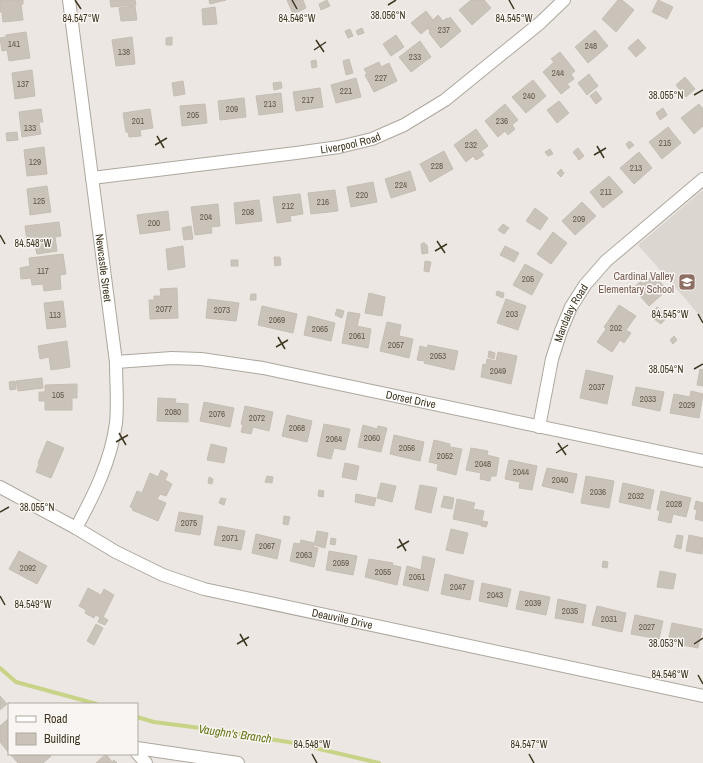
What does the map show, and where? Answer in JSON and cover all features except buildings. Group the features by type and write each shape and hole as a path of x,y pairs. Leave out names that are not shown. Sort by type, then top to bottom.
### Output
{"street":[{"name":"Newcastle Street","path":"69,0 116,362 116,423 111,447 105,470 95,494 76,528"},
{"name":"Liverpool Road","path":"92,178 339,147 372,139 404,125 445,100 540,23 564,0"},
{"name":"Mandalay Road","path":"539,427 552,359 561,331 571,307 585,285 606,261 703,179"},
{"name":"Dorset Drive","path":"116,362 172,358 201,358 256,366 703,461"},
{"name":"Deauville Drive","path":"0,488 76,528 116,552 163,575 204,589 703,696"},
{"path":"138,748 238,763"},
{"path":"138,754 146,763"}],"shaded area":[{"name":"Cardinal Valley Elementary School","path":"703,190 703,319 638,245"}],"waterway":[{"name":"Vaughn's Branch","path":"0,668 16,682 93,703"},
{"name":"Vaughn's Branch","path":"138,717 154,722 294,743 379,763"}],"place":[{"name":"Cardinal Valley Elementary School","path":"687,282"}]}
